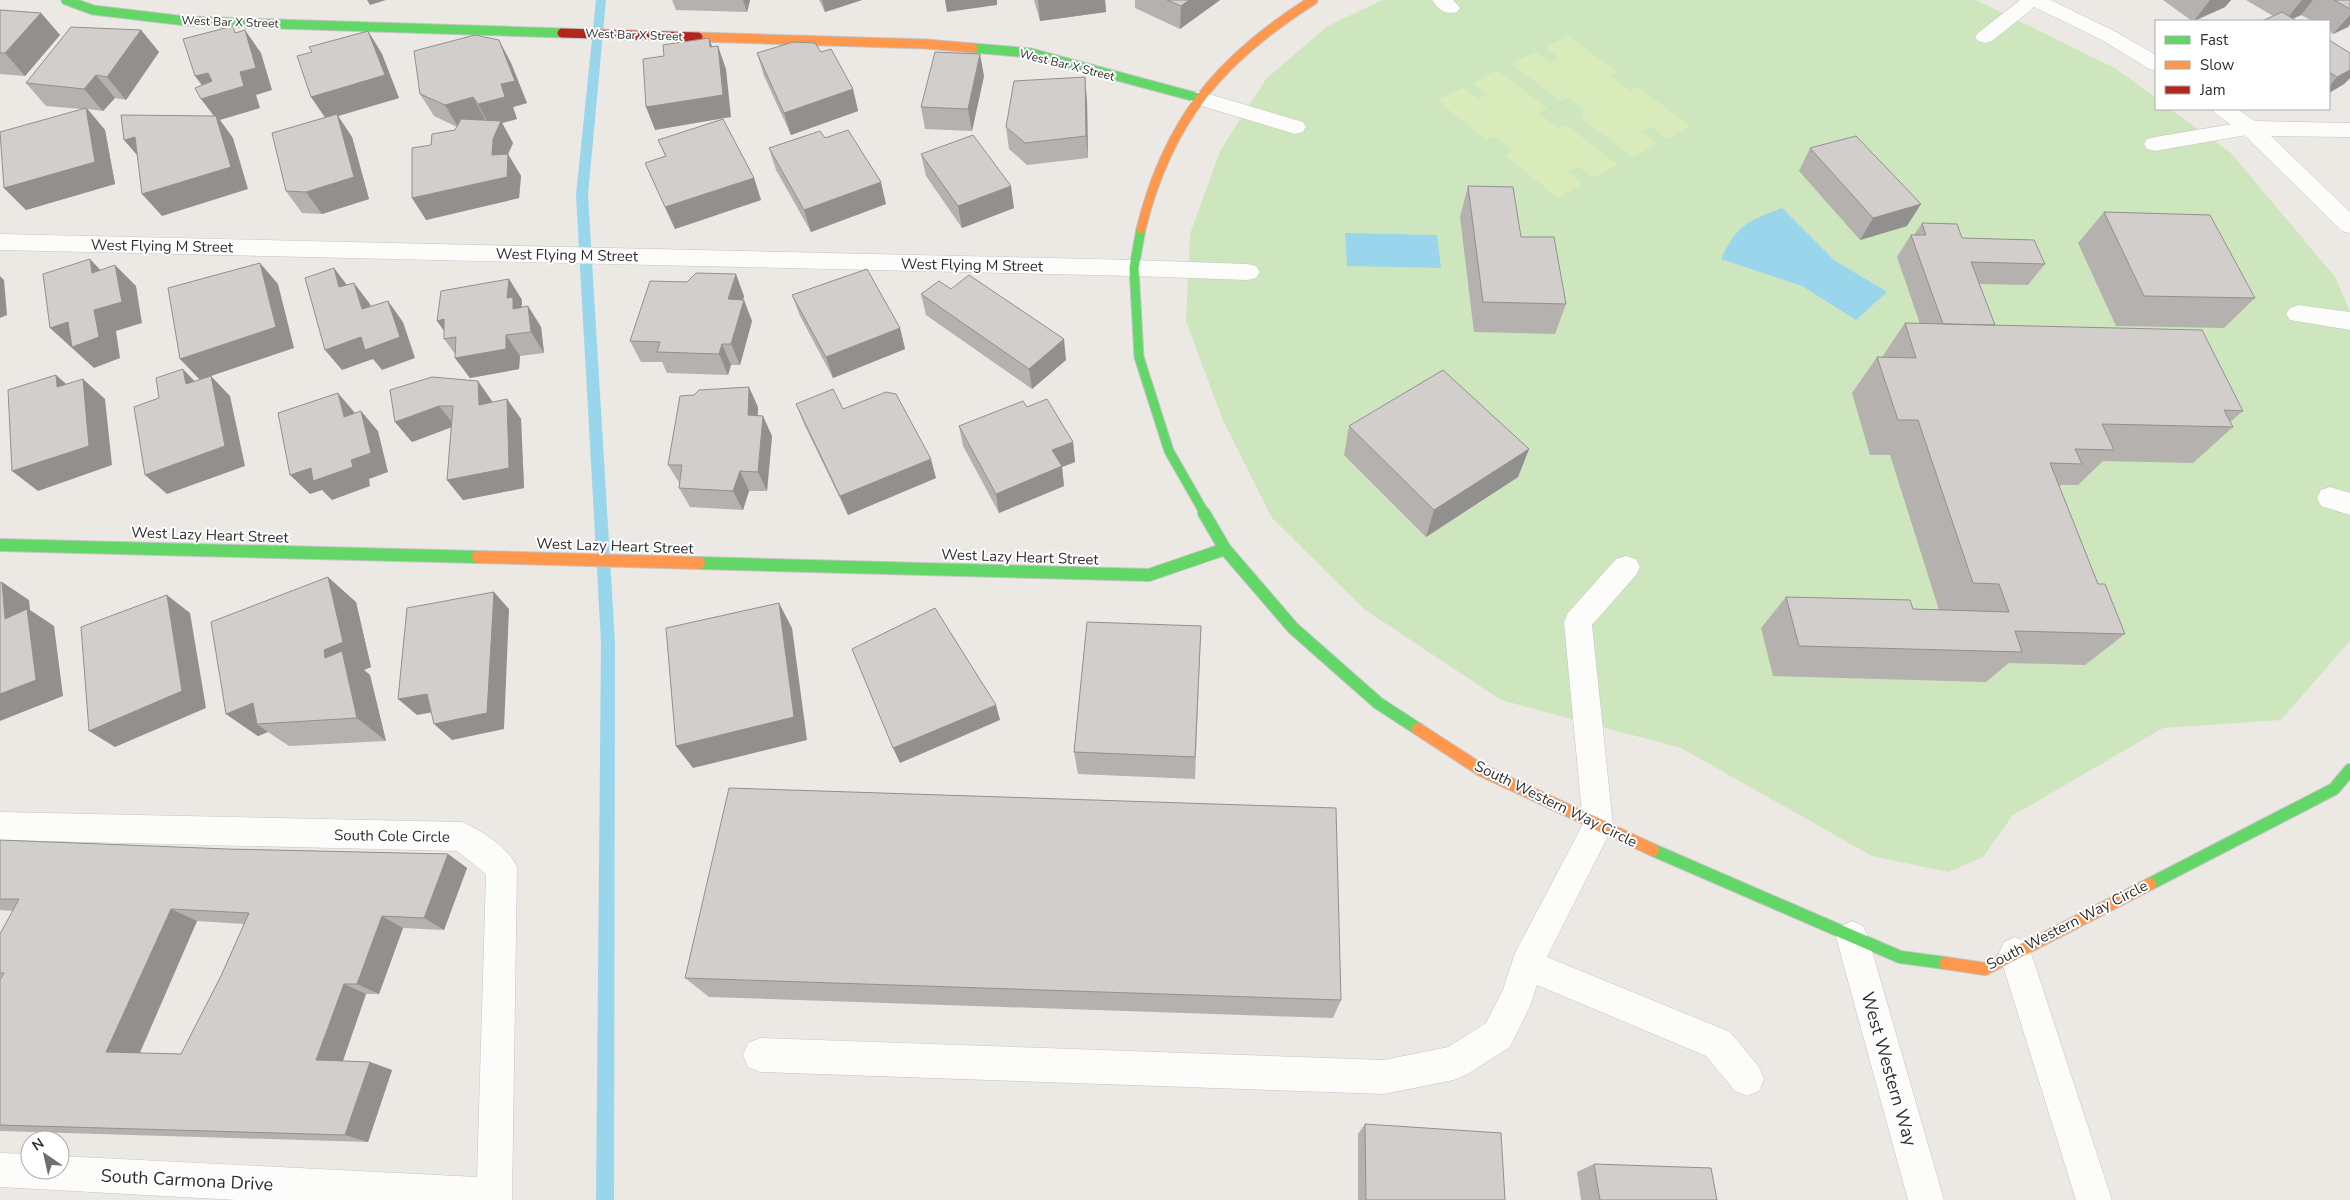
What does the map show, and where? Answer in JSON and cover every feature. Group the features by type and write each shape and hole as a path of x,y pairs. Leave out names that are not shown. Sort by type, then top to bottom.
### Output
{"street":[{"name":"West Bar X Street","path":"66,0 93,10 186,21 946,46 1031,53 1199,98"},
{"name":"South Western Way Circle","path":"1313,0 1287,15 1240,54 1199,98 1167,149 1145,206 1134,268 1139,357 1169,452 1225,549 1292,628 1378,703 1481,770 1598,826 1900,957 1985,969 2334,789 2348,776"},
{"path":"1985,37 2034,0 2109,36 2155,63"},
{"path":"1199,98 1295,127"},
{"path":"2224,110 2250,128 2350,225"},
{"path":"2155,144 2250,128 2350,130"},
{"name":"West Flying M Street","path":"0,242 1248,272"},
{"path":"2298,314 2350,321"},
{"name":"West Lazy Heart Street","path":"0,545 1149,575 1225,549"},
{"path":"760,1055 1384,1078 1454,1063 1498,1034 1518,994 1526,964 1598,826 1578,622 1626,567"},
{"name":"South Cole Circle","path":"0,826 462,837 502,867 494,1198"},
{"name":"West Western Way","path":"1852,937 1926,1200"},
{"path":"2015,952 2094,1200"},
{"path":"1526,964 1718,1044 1746,1079"},
{"name":"South Carmona Drive","path":"0,1170 494,1198"}],"green space":[{"path":"1382,0 1976,0 2115,68 2155,97 2155,110 2171,110 2231,153 2335,277 2350,311 2350,641 2281,720 2163,728 2012,816 1983,857 1948,872 1872,856 1681,748 1501,700 1364,609 1271,517 1223,421 1186,321 1190,234 1220,151 1266,79 1326,27"},
{"path":"1568,36 1618,72 1611,76 1630,91 1637,87 1691,126 1667,139 1651,127 1642,132 1657,144 1633,157 1580,117 1587,112 1568,98 1561,101 1511,64 1535,52 1550,63 1559,58 1545,47"},
{"path":"1497,70 1547,108 1539,113 1558,128 1565,124 1618,165 1593,178 1577,166 1568,171 1583,184 1557,198 1505,155 1513,151 1494,136 1486,140 1437,100 1463,88 1478,99 1487,94 1473,83"}],"water":[{"path":"1782,208 1834,260 1887,292 1856,320 1802,286 1721,259 1738,231 1752,221"},
{"path":"1345,233 1437,235 1441,268 1347,266"}],"building":[{"path":"1167,0 1189,0 1181,6"},
{"path":"2334,0 2350,0 2350,9"},
{"path":"0,10 41,13 5,53 0,53"},
{"path":"2282,12 2295,20 2264,20"},
{"path":"233,26 235,33 245,30 256,68 240,72 244,86 201,99 195,88 212,81 208,73 195,76 183,39"},
{"path":"71,27 141,30 107,77 96,75 84,89 26,83"},
{"path":"368,31 385,75 311,97 297,56 312,52 309,47"},
{"path":"475,35 499,40 515,81 501,84 505,97 478,104 473,97 445,105 420,94 414,51"},
{"path":"709,38 710,47 718,46 723,95 646,107 643,59 664,56 663,45"},
{"path":"2330,41 2350,53 2350,70 2337,77 2330,73"},
{"path":"793,42 815,43 821,52 831,49 853,89 784,113 757,53"},
{"path":"935,52 980,54 968,109 921,107"},
{"path":"1085,77 1086,136 1025,143 1006,127 1014,81"},
{"path":"86,108 95,162 4,188 0,132"},
{"path":"337,114 354,177 306,192 286,191 272,133"},
{"path":"121,115 216,116 231,167 142,194 135,137 124,140"},
{"path":"461,119 501,121 493,139 492,155 508,154 507,177 412,198 412,148 431,145 432,134 455,130"},
{"path":"723,119 754,178 665,207 645,163 666,156 658,140"},
{"path":"848,130 881,182 804,210 769,148 820,131 825,138"},
{"path":"973,135 1011,186 958,206 921,154"},
{"path":"1856,136 1921,204 1873,218 1810,148"},
{"path":"1468,186 1513,187 1521,237 1554,237 1566,304 1483,302"},
{"path":"2104,212 2210,215 2255,298 2144,296"},
{"path":"1922,223 1957,224 1962,238 2034,240 2045,264 1971,262 1995,325 1943,324 1911,235 1926,235"},
{"path":"90,259 92,273 115,265 122,302 94,310 99,337 72,347 68,322 50,328 43,274"},
{"path":"260,263 276,327 180,359 168,288"},
{"path":"334,268 339,287 354,283 362,309 388,301 400,337 365,350 361,337 325,350 305,278"},
{"path":"867,269 900,328 826,357 792,295"},
{"path":"696,273 736,274 728,299 744,300 731,344 722,344 719,354 657,352 660,342 630,341 650,281 687,282"},
{"path":"969,275 1064,339 1029,369 921,294 939,281 951,289"},
{"path":"509,279 507,298 513,297 513,309 528,306 531,332 506,335 506,349 455,358 456,337 444,339 444,319 437,321 441,291"},
{"path":"1905,323 2202,330 2243,411 2224,410 2233,427 2102,424 2114,450 2075,449 2082,464 2050,463 2098,584 2105,584 2125,634 2015,631 2022,652 1799,646 1786,597 1910,600 1913,609 2009,612 1999,584 1973,583 1918,420 1898,420 1877,357 1916,358"},
{"path":"183,369 186,384 211,376 225,446 145,475 134,407 159,398 156,378"},
{"path":"1443,370 1529,449 1434,510 1349,426"},
{"path":"56,375 57,387 83,379 89,446 12,471 8,390"},
{"path":"432,377 478,381 479,405 507,399 509,468 447,480 453,406 439,406 395,422 390,390"},
{"path":"749,387 748,415 763,416 758,472 740,471 733,491 679,488 682,465 668,465 680,396 694,395 699,390"},
{"path":"833,389 843,409 886,392 896,394 931,459 840,496 796,404"},
{"path":"338,393 344,417 361,411 371,453 351,460 353,467 313,481 311,468 290,475 278,413"},
{"path":"1047,399 1073,442 1052,450 1062,466 996,494 959,426 1023,401 1027,407"},
{"path":"328,577 343,642 324,650 325,658 342,651 357,718 257,724 253,703 226,714 211,622"},
{"path":"2,582 5,619 27,609 36,680 0,694 0,583"},
{"path":"494,592 487,713 434,724 427,694 398,699 407,608"},
{"path":"167,595 182,691 89,731 81,627"},
{"path":"779,603 794,717 676,746 666,628"},
{"path":"935,608 996,705 893,748 852,649"},
{"path":"1087,622 1201,626 1195,757 1074,752"},
{"path":"729,788 1336,808 1341,1000 685,978"},
{"path":"0,840 227,849 448,854 424,918 382,916 357,984 344,984 316,1060 370,1062 345,1135 0,1125 0,980 4,973 0,973 0,934 19,899 0,899","holes":["171,909 249,913 221,976 181,1054 106,1052"]},
{"path":"1365,1124 1501,1133 1505,1200 1366,1200"},
{"path":"1594,1164 1711,1168 1717,1200 1600,1200"}],"waterway":[{"path":"601,0 582,195 608,642 605,1200"}],"traffic: fast":[{"path":"66,0 93,10 186,21 562,33"},
{"path":"973,48 1031,53 1199,98"},
{"path":"1141,229 1134,268 1139,357 1169,451 1225,549 1293,628 1378,703 1418,729"},
{"path":"0,545 478,557"},
{"path":"699,563 1149,575 1225,549"},
{"path":"2150,884 2334,789 2350,770"},
{"path":"1653,850 1900,957 1945,963"}],"traffic: slow":[{"path":"1141,229 1150,193 1163,159 1180,126 1202,96 1226,68 1253,43 1282,20 1313,0"},
{"path":"698,37 926,44 973,48"},
{"path":"478,557 699,563"},
{"path":"1418,729 1481,770 1653,850"},
{"path":"1945,963 1985,969 2150,884"}],"traffic: jam":[{"path":"562,33 698,37"}]}
